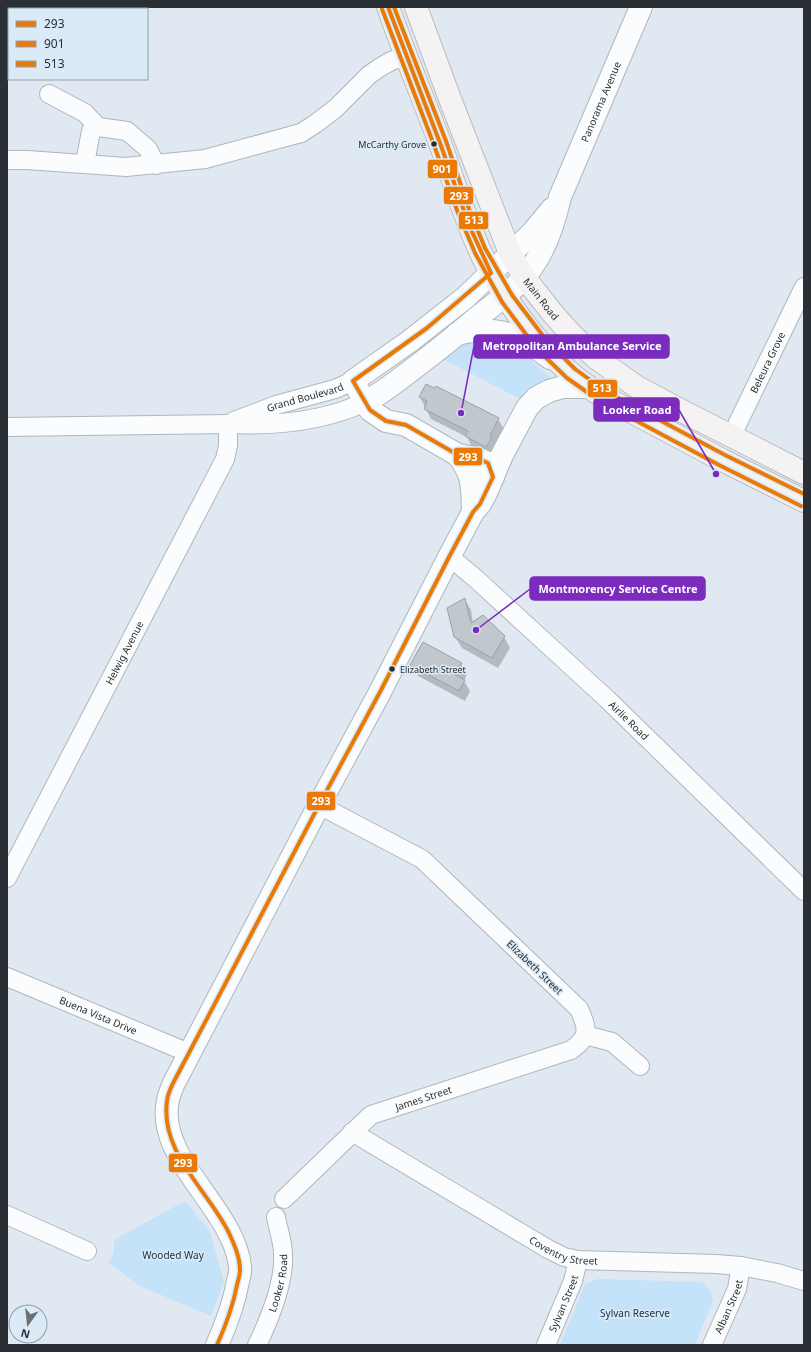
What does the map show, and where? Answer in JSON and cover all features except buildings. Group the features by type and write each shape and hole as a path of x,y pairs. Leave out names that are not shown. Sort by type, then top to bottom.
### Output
{"main road":[{"path":"388,7 440,143 467,221 480,252 505,295 534,335 567,370 588,387 618,406 804,501"},
{"name":"Main Road","path":"416,7 450,100 510,253 524,278 572,335 596,358 637,387 731,437 804,473"}],"street":[{"name":"Panorama Avenue","path":"491,273 542,222 560,196 642,7"},
{"path":"7,160 126,167 205,159 301,133 335,109 369,75 391,61 406,56"},
{"path":"49,94 85,113 98,126 127,131 148,150 156,165"},
{"path":"84,164 91,131 98,126"},
{"name":"Panorama Avenue","path":"524,278 542,252 557,213 560,196"},
{"name":"Grand Boulevard","path":"228,424 257,412 335,389 360,377 410,341 461,301 491,273"},
{"name":"Grand Boulevard","path":"7,427 249,425 306,420 353,408 373,397 457,334 524,278"},
{"name":"Beleura Grove","path":"731,437 804,288"},
{"path":"457,334 472,330 493,330 506,333 524,341 567,370"},
{"path":"360,377 373,397 396,410 406,425 458,455 476,458 488,464 493,477"},
{"path":"217,1345 236,1294 241,1268 235,1242 223,1220 195,1181 174,1146 167,1122 168,1100 174,1083 448,559 473,512 480,504 502,455 522,416 536,398 549,391 563,387 588,387"},
{"name":"Helwig Avenue","path":"7,878 225,459 228,446 228,424"},
{"path":"458,455 471,476 473,488 473,512"},
{"name":"Airlie Road","path":"448,559 458,563 607,699 804,891"},
{"name":"Elizabeth Street","path":"319,805 422,859 579,1009 586,1024 586,1035"},
{"name":"Buena Vista Drive","path":"7,977 189,1053"},
{"path":"586,1035 612,1042 640,1066"},
{"name":"James Street","path":"284,1199 371,1115 571,1050 580,1044 586,1035"},
{"name":"Coventry Street","path":"352,1132 548,1249 564,1257 578,1260 741,1266 777,1273 804,1281"},
{"path":"7,1215 87,1251"},
{"name":"Looker Road","path":"257,1345 280,1284 283,1254 276,1217"},
{"name":"Sylvan Street","path":"546,1345 573,1281 578,1260"},
{"name":"Alban Street","path":"712,1345 736,1289 741,1266"}],"green space":[{"path":"489,335 522,351 554,380 522,400 441,358 459,343"},
{"name":"Wooded Way","path":"185,1201 210,1231 224,1282 211,1316 140,1286 109,1263 114,1252 114,1240"},
{"name":"Sylvan Reserve","path":"598,1279 702,1282 710,1290 713,1301 695,1345 560,1345 585,1284"}],"transit line":[{"name":"293","path":"217,1345 226,1323 240,1274 239,1260 229,1233 178,1154 171,1138 167,1120 167,1101 169,1093 319,805 380,692 448,559 473,512 480,504 493,477 488,463 476,458 458,455 406,425 386,421 370,410 353,381 427,328 491,273 469,225 440,143 388,7"},
{"name":"513","path":"394,7 446,141 469,209 485,248 512,295 547,341 575,369 607,392 725,455 804,494"},
{"name":"901","path":"382,9 434,145 458,213 475,253 502,302 537,349 567,378 601,402 719,465 801,506"}],"place":[{"name":"McCarthy Grove","path":"434,144"},
{"name":"Metropolitan Ambulance Service","path":"461,413"},
{"name":"Looker Road","path":"716,474"},
{"name":"Montmorency Service Centre","path":"476,630"},
{"name":"Elizabeth Street","path":"392,669"}]}
